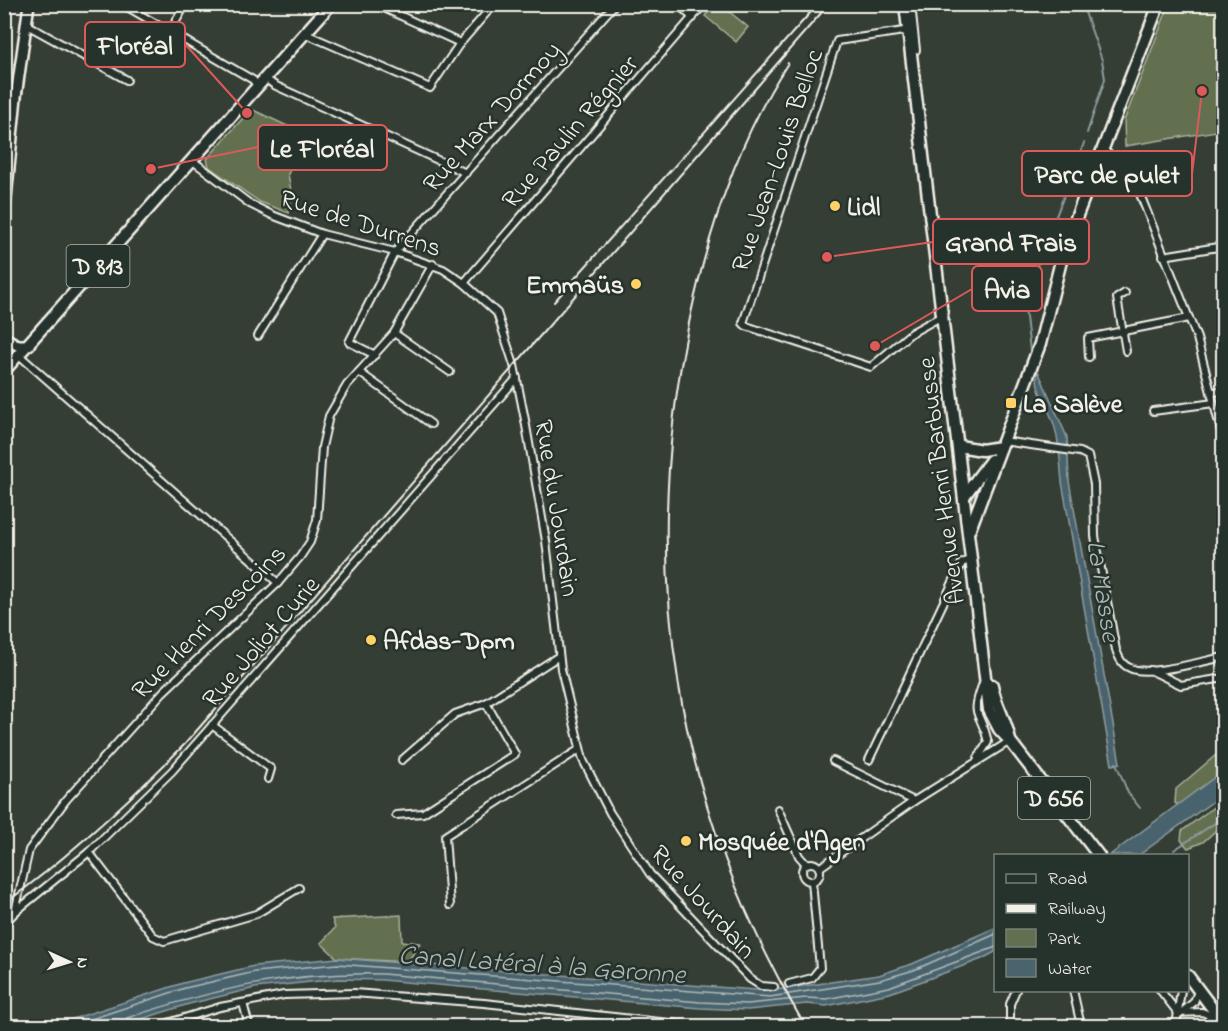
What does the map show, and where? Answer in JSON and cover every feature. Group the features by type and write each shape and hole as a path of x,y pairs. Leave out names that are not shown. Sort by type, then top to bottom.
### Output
{"main road":[{"name":"D 813","path":"4,371 331,4"},
{"name":"Avenue Henri Barbusse","path":"903,4 959,446 989,710 999,729 1098,854"},
{"name":"D 656","path":"968,532 1040,344 1064,249 1160,4"},
{"path":"959,446 982,450 1000,446"},
{"name":"D 656","path":"965,498 1000,446"},
{"path":"965,498 983,493"},
{"name":"Avenue Henri Barbusse","path":"980,630 985,638 994,697 1008,729 1010,741"},
{"path":"985,685 994,697"},
{"path":"1189,978 1222,1022"}],"street":[{"path":"4,218 16,97 29,4"},
{"path":"122,4 253,80 274,85 466,173"},
{"path":"170,31 186,4"},
{"path":"375,4 460,43"},
{"path":"306,34 430,88 460,43 494,4"},
{"name":"Rue Marx Dormoy","path":"375,355 349,342 395,252 615,4"},
{"path":"678,4 693,18"},
{"name":"Rue Paulin Régnier","path":"464,283 704,4"},
{"path":"903,4 909,69 913,77"},
{"path":"911,4 918,68 913,77"},
{"path":"27,25 127,80"},
{"name":"Rue Jean-Louis Belloc","path":"904,31 837,41 743,322 746,326 871,367 911,333 942,316"},
{"path":"1103,150 1122,164 1134,179 1189,318 1212,393 1224,443"},
{"name":"Rue de Durrens","path":"193,161 250,204 322,234 433,264 464,283 497,313 514,365"},
{"path":"258,336 322,234"},
{"path":"1163,256 1224,246"},
{"name":"Rue Henri Descoins","path":"4,924 15,912 29,850 66,800 163,692 278,583 300,557 312,536 317,520 322,447 326,427 338,399 394,333 433,264"},
{"path":"1125,292 1117,298 1126,351"},
{"path":"1089,357 1088,338 1189,318"},
{"path":"394,333 450,372"},
{"path":"4,337 17,345 29,345"},
{"path":"4,343 278,583"},
{"name":"Rue du Jourdain","path":"514,365 546,541 559,657"},
{"path":"359,372 431,424"},
{"name":"Rue Joliot Curie","path":"15,912 89,852 172,771 517,378"},
{"path":"1212,393 1224,391"},
{"path":"1153,411 1214,403"},
{"path":"1000,446 1049,448 1080,452 1088,456 1093,475 1095,536 1118,657 1130,668 1150,670 1224,657"},
{"path":"869,760 962,563 971,559"},
{"path":"402,760 455,714 486,703 559,657"},
{"name":"Rue Jourdain","path":"559,657 580,749 610,813 631,849 663,890 750,979 761,986 774,987"},
{"path":"1168,679 1172,666"},
{"path":"1150,670 1181,685 1224,678"},
{"path":"974,762 988,742 975,711 977,697 983,683 983,673"},
{"path":"396,815 423,813 515,754 486,703"},
{"path":"212,725 271,769 268,779"},
{"path":"819,868 914,801 1010,741"},
{"path":"450,905 445,836 580,749"},
{"path":"833,761 914,801"},
{"path":"778,809 799,856 806,864"},
{"path":"89,852 153,936 164,941 255,914 299,888"},
{"path":"806,864 813,863 819,868 820,875 812,882"},
{"path":"806,864 801,874 804,879 812,882"},
{"path":"789,984 812,978 820,968 812,882"},
{"path":"1181,1001 1198,991"},
{"path":"1179,1013 1194,1002 1198,991"},
{"path":"1010,1026 1010,1004 1015,992"},
{"path":"1073,992 1081,1026"},
{"path":"1162,992 1179,1013"},
{"path":"1176,1026 1181,1001 1180,992"},
{"path":"158,1026 243,1003 297,993 354,993 484,1003 697,1026"},
{"path":"243,1003 249,1026"},
{"path":"1179,1013 1202,1012 1222,1022"}],"green space":[{"path":"714,5 721,5 748,27 736,42 705,16"},
{"path":"1169,5 1223,5 1223,177 1216,131 1125,146 1124,121"},
{"path":"251,109 307,135 288,174 292,196 289,213 260,202 209,167 207,159"},
{"path":"1223,749 1223,771 1180,806 1175,803 1176,789"},
{"path":"1223,800 1223,824 1203,842 1188,848 1181,840 1182,831"},
{"path":"401,915 402,941 420,943 408,962 337,958 321,943 335,928 332,919"}],"water":[{"path":"1038,371 1067,437 1069,481 1120,763 1112,765 1062,482 1058,439 1038,385"},
{"path":"1223,771 1223,794 1140,854 1111,854"},
{"path":"994,928 994,953 982,959 890,993 826,1006 807,1004 748,1010 700,1008 382,980 338,979 255,988 189,1004 120,1026 51,1026 183,983 254,966 337,958 769,991 879,975 912,964"}],"waterway":[{"name":"La Masse","path":"1082,4 1102,60 1105,79 1087,133"},
{"name":"La Masse","path":"1030,351 1024,300 1084,143"},
{"name":"La Masse","path":"1116,763 1128,793 1140,808"},
{"path":"1174,850 1224,817"}],"tunnel":[{"path":"774,987 789,984"}],"railway":[{"path":"554,302 818,4"},
{"path":"4,904 98,828 185,744 829,4"},
{"path":"788,63 754,122 740,154 706,251 690,318 674,412 667,504 669,594 678,683 697,771 724,857 760,942 805,1026"}],"place":[{"name":"Parc de pulet","path":"1202,91"},
{"name":"Floréal","path":"247,113"},
{"name":"Le Floréal","path":"151,169"},
{"name":"Lidl","path":"835,206"},
{"name":"Grand Frais","path":"827,257"},
{"name":"Emmaüs","path":"636,284"},
{"name":"Avia","path":"875,346"},
{"name":"La Salève","path":"1011,403"},
{"name":"Afdas-Dpm","path":"371,640"},
{"name":"Mosquée d'Agen","path":"686,841"}],"water label":[{"name":"Canal Latéral à la Garonne","path":"542,964"}]}
